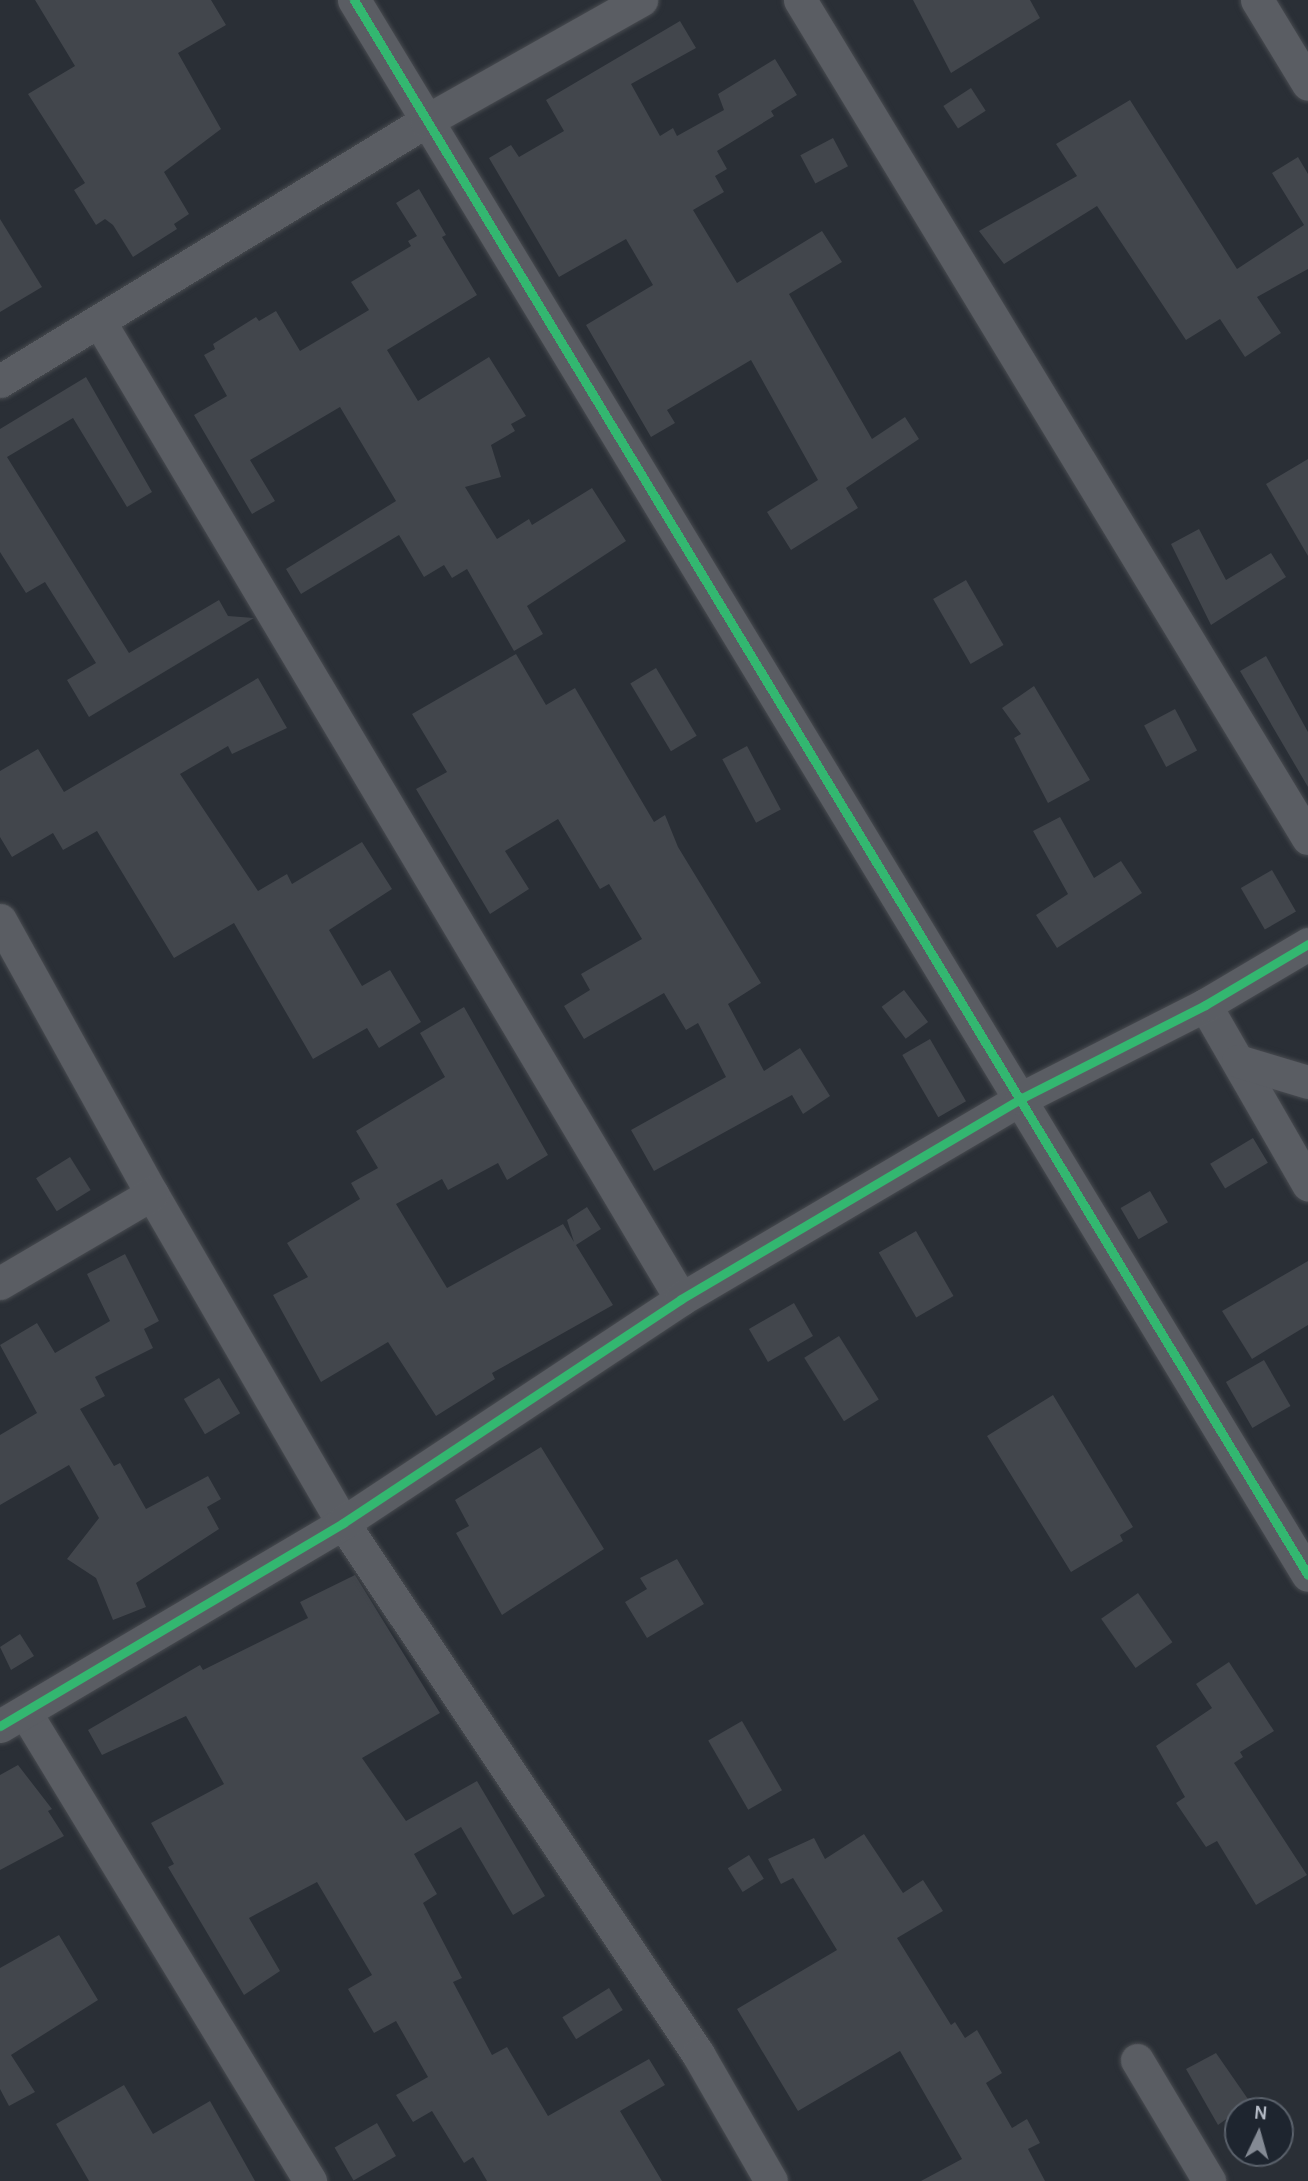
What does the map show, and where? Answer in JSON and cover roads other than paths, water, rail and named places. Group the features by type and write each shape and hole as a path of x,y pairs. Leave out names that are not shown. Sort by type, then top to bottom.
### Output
{"street":[{"path":"354,0 1022,1098 1308,1575"},
{"path":"0,381 426,121 641,0"},
{"path":"800,0 1308,838"},
{"path":"1257,0 1308,84"},
{"path":"99,321 681,1299"},
{"path":"0,920 152,1194 343,1523 698,2054 771,2181"},
{"path":"310,2181 13,1719 343,1523 681,1299 1022,1098 1205,1005 1308,944"},
{"path":"1205,1005 1308,1184"},
{"path":"1238,1061 1308,1082"},
{"path":"0,1283 152,1194"},
{"path":"1138,2060 1209,2181"}]}
